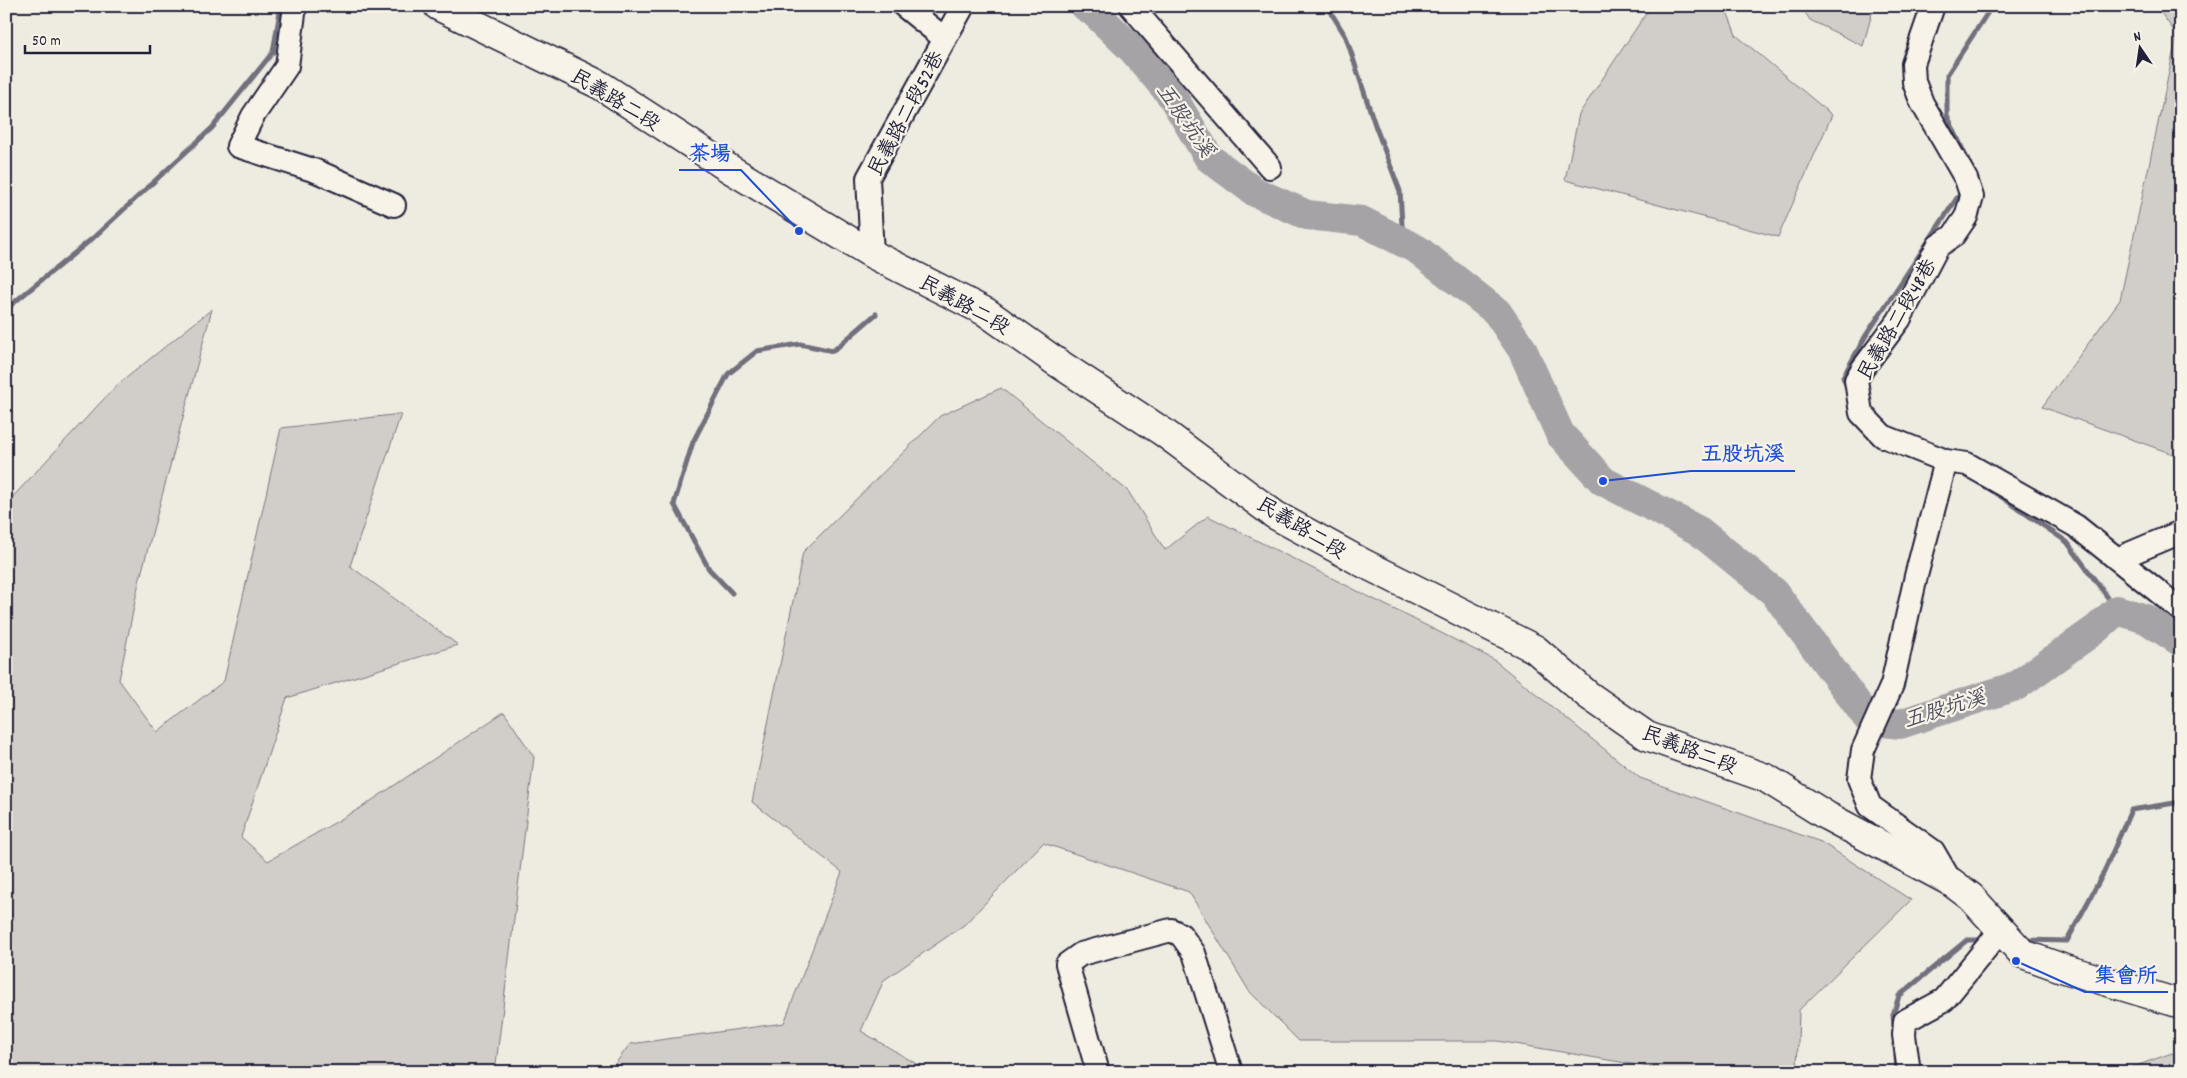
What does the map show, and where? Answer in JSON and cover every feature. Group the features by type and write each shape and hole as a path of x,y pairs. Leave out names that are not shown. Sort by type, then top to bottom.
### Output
{"main road":[{"name":"民義路二段","path":"438,6 600,85 730,169 872,254 986,312 1055,361 1163,432 1275,515 1363,563 1535,649 1588,695 1646,736 1766,778 1826,816 1951,882 1971,897 2023,954 2062,968 2181,1004"}],"street":[{"path":"295,6 286,66 253,116 238,146 316,170 394,205"},
{"path":"904,6 945,39"},
{"name":"民義路二段52巷","path":"872,254 868,178 963,6"},
{"path":"1131,6 1270,167"},
{"name":"民義路二段48巷","path":"1933,6 1913,64 1914,82 1922,104 1969,188 1966,217 1953,236 1938,246 1900,320 1856,380 1861,413 1883,436 1946,461 1967,464 2076,526 2181,610"},
{"path":"1946,461 1916,576 1892,685 1863,750 1859,779 1870,806 1933,851 1951,882"},
{"path":"2117,558 2181,532"},
{"path":"1098,1072 1067,964 1081,954 1171,930 1181,935 1194,953 1231,1072"},
{"path":"1909,1072 1904,1035 1906,1021 1944,1000 2004,934"}],"shaded area":[{"path":"1651,6 1725,6 1736,35 1832,115 1778,237 1565,180 1579,114"},
{"path":"1801,6 1874,6 1863,46 1810,20"},
{"path":"2156,6 2181,6 2181,457 2042,407 2120,300 2177,35"},
{"path":"212,309 139,582 119,680 157,732 224,681 281,428 401,414 350,566 458,645 287,698 241,837 268,861 362,807 504,712 534,757 495,1072 6,1072 6,504 115,387"},
{"path":"1001,388 1128,491 1165,550 1208,516 1493,659 1640,778 1821,842 1911,900 1799,1010 1797,1072 1678,1072 1498,1041 1299,1041 1249,991 1189,892 1043,843 964,925 884,980 861,1031 930,1072 609,1072 630,1044 784,1023 842,872 752,802 803,552 940,416"},
{"path":"2172,1053 2181,1059 2181,1072 2119,1072"}],"waterway":[{"path":"6,309 93,238 212,128 273,52 281,6"},
{"name":"五股坑溪","path":"1085,6 1095,13 1134,51 1172,96 1209,158 1255,192 1307,215 1362,221 1418,250 1497,312 1522,349 1560,434 1603,481 1699,531 1774,592 1869,720 1900,724 2016,686 2096,629 2117,610 2146,619 2181,642"},
{"path":"1327,6 1346,37 1375,125 1400,191 1403,242"},
{"path":"1970,165 1947,115 1947,75 1992,6"},
{"path":"1848,390 1843,377 1865,337 1963,189"},
{"path":"732,593 709,569 674,504 693,442 728,374 757,351 800,344 833,351 876,314"},
{"path":"1990,489 2067,542 2117,610"},
{"path":"2023,940 2067,941 2104,872 2131,810 2181,802"},
{"path":"1894,1026 1893,1015 1899,996 1967,940 1984,940"},
{"path":"1896,1055 1897,1072"}],"place":[{"name":"茶場","path":"799,231"},
{"name":"五股坑溪","path":"1603,481"},
{"name":"集會所","path":"2016,961"}]}
